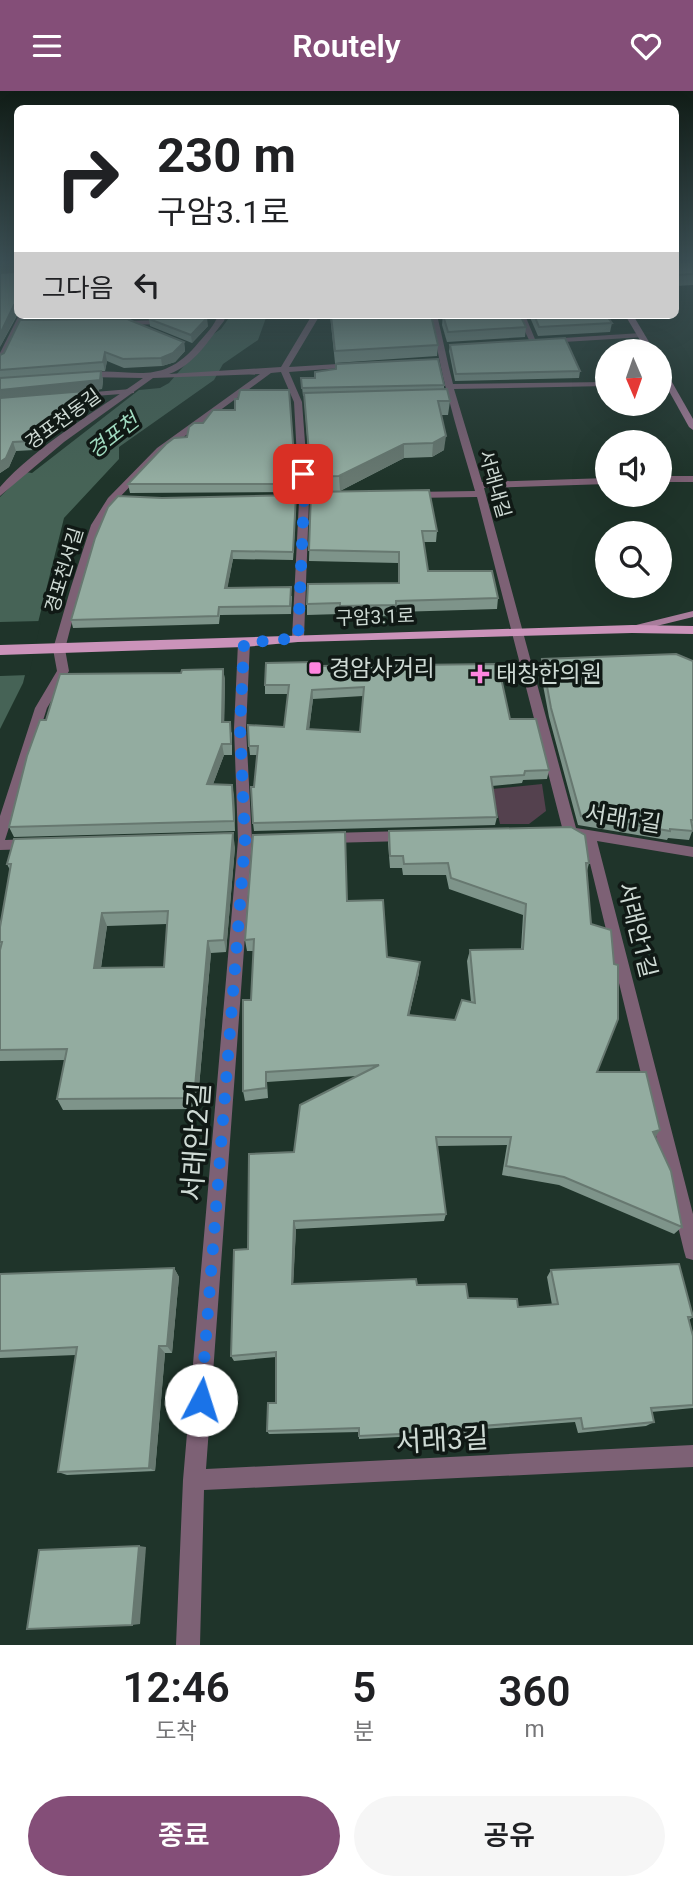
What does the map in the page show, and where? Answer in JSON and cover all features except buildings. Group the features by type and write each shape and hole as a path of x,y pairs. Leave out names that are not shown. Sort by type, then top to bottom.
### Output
{"main road":[{"name":"구암3.1로","path":"0,650 244,643 298,638 632,629 693,630"},
{"path":"632,629 693,642"}],"street":[{"path":"0,361 14,335"},
{"name":"경포천동길","path":"0,493 13,478 150,376 179,366 207,335"},
{"path":"284,369 306,335"},
{"name":"서래내길","path":"438,335 451,392 517,632"},
{"path":"530,335 534,342"},
{"path":"521,343 641,335 643,339"},
{"path":"184,345 195,349"},
{"path":"442,347 455,346"},
{"path":"429,361 443,361"},
{"path":"70,377 127,373 187,376 362,365"},
{"path":"284,369 298,402 304,498 298,638"},
{"name":"경포천서길","path":"53,649 96,524 113,498 160,450 270,370"},
{"path":"127,373 131,391"},
{"path":"438,397 451,392 595,385"},
{"path":"672,395 693,426"},
{"path":"298,402 312,401"},
{"path":"0,478 13,478"},
{"path":"672,479 693,478"},
{"path":"399,496 595,482"},
{"path":"266,499 345,497"},
{"path":"113,498 126,498"},
{"path":"632,629 693,614"},
{"path":"517,632 563,831"},
{"name":"서래안2길","path":"188,1645 194,1480 245,840 240,728 244,643"},
{"path":"0,837 41,708 63,671 53,649"},
{"name":"서래1길","path":"563,831 693,852"},
{"name":"서래안1길","path":"563,831 592,843 693,1251"},
{"path":"313,838 421,835"},
{"path":"0,845 41,844"},
{"name":"서래3길","path":"194,1480 693,1456"}],"lane":[{"path":"77,395 131,391"}],"shaded area":[{"path":"542,784 546,811 529,824 500,824 492,789"}],"water":[{"name":"경포천","path":"213,335 260,335 258,340 223,364 214,380 119,447 119,459 64,518 23,683 0,729 0,497 25,472 32,473 139,390 160,388 169,383"}],"pier":[{"path":"41,621 29,675 0,676 0,622"}],"place":[{"name":"경암사거리","path":"315,668"},
{"name":"태창한의원","path":"480,674"}],"route":[{"path":"201,1400 245,840 240,728 244,643 298,638 303,474"}]}
